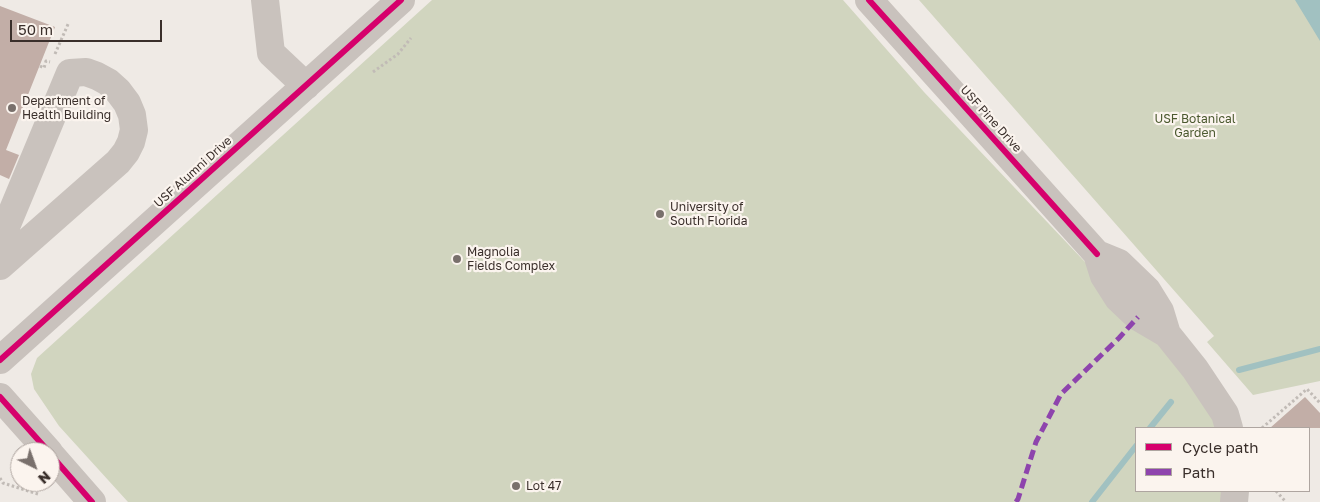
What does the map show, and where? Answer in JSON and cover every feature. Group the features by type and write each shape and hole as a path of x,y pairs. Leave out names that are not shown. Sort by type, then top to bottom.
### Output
{"street":[{"path":"265,0 271,53 306,86"},
{"name":"USF Alumni Drive","path":"0,360 401,0"},
{"name":"USF Pine Drive","path":"869,0 1097,254 1104,276 1118,298 1138,317 1167,334 1195,369 1224,414 1229,427"},
{"path":"0,240 70,73 86,72 108,82 127,103 132,116 134,130 126,152 118,162 0,266"},
{"path":"0,397 39,442"},
{"path":"60,466 92,502"}],"path":[{"path":"52,62 69,22"},
{"path":"373,72 398,54 411,38"},
{"path":"40,66 44,68 46,61"},
{"path":"1263,427 1307,389 1320,404"},
{"path":"0,478 3,483 38,494"},
{"path":"1277,492 1286,502"}],"green space":[{"name":"University of South Florida","path":"432,0 843,0 924,92 1193,376 1218,427 1135,427 1135,492 1222,492 1221,502 128,502 59,426 34,389 31,374 37,358"},
{"name":"USF Botanical Garden","path":"919,0 1320,0 1320,381 1253,395 1207,342 1214,336"}],"water":[{"path":"1295,0 1320,0 1320,41"}],"building":[{"name":"Department of Health Building","path":"0,6 55,27 6,150 19,155 9,179 0,175"},
{"path":"1305,397 1320,413 1320,428 1271,427"}],"waterway":[{"path":"1239,370 1320,349"},
{"path":"1151,427 1171,402"},
{"path":"1092,502 1135,447"}],"marked path":[{"path":"1016,502 1036,442 1061,394 1138,317"}],"cycle path":[{"path":"0,360 401,0"},
{"path":"869,0 1097,254"},
{"path":"0,397 40,442"},
{"path":"60,465 92,502"}],"place":[{"name":"Department of Health Building","path":"12,108"},
{"name":"University of South Florida","path":"660,214"},
{"name":"Magnolia Fields Complex","path":"457,259"},
{"name":"Lot 47","path":"516,486"}]}
